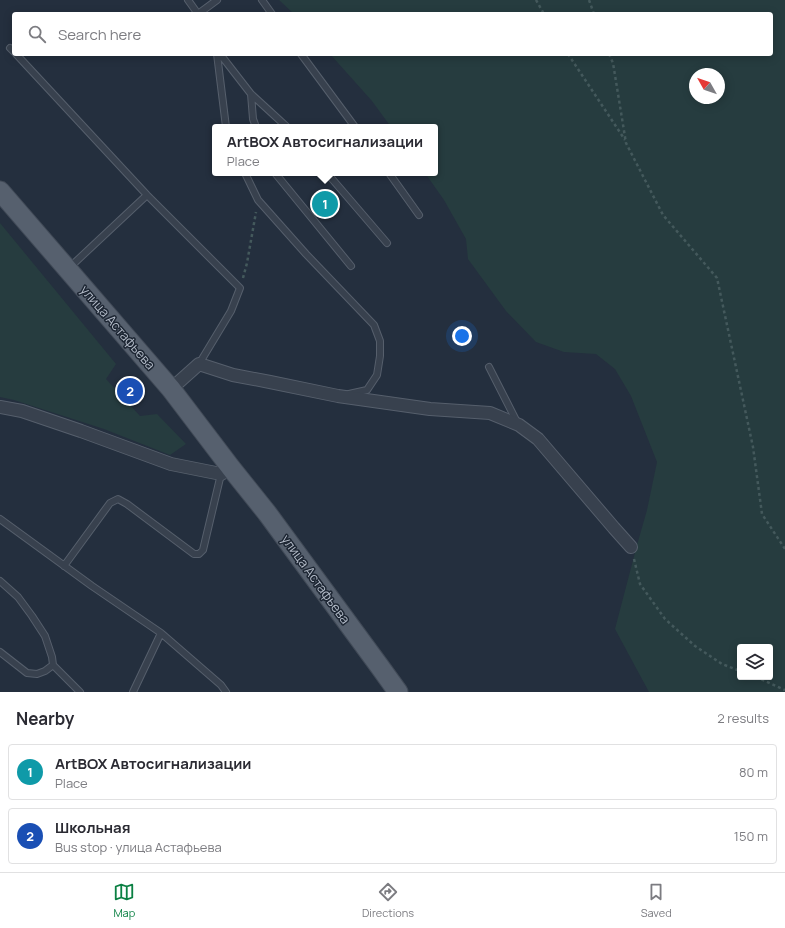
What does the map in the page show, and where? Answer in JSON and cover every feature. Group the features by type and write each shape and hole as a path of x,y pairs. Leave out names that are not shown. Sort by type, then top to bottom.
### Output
{"main road":[{"name":"улица Астафьева","path":"0,190 171,389 226,471 272,519 398,692"}],"street":[{"path":"171,389 199,364 233,375 338,396 430,409 490,413 519,425 538,439 631,547"},
{"path":"0,407 22,411 171,464 226,471"}],"lane":[{"path":"188,0 197,12"},
{"path":"201,12 216,0"},
{"path":"262,0 271,12"},
{"path":"18,56 147,195 240,288 231,311 199,364"},
{"path":"218,56 226,124"},
{"path":"220,56 251,94 284,124"},
{"path":"303,56 353,124"},
{"path":"251,94 253,119 255,124"},
{"path":"246,176 258,200 306,254 374,326 380,341 380,356 377,375 367,390 338,396"},
{"path":"277,176 351,266"},
{"path":"330,176 387,243"},
{"path":"390,176 419,215"},
{"path":"68,270 147,195"},
{"path":"489,367 519,425"},
{"path":"64,566 110,503 118,499 127,504 194,554 199,554 203,550 226,471"},
{"path":"0,519 92,586 161,633 221,685 226,692"},
{"path":"0,581 18,597 45,636 53,665 80,692"},
{"path":"133,692 161,633"},
{"path":"0,652 27,673 37,674 45,671 53,665"}],"path":[{"path":"536,0 543,12"},
{"path":"589,0 593,12"},
{"path":"569,56 626,142 663,215 717,278 753,447 762,514 785,549"},
{"path":"610,56 613,63 626,142"},
{"path":"240,288 247,263 258,200"},
{"path":"631,547 640,584 665,619 695,646 722,664 737,669"},
{"path":"763,680 785,690"}],"green space":[{"path":"279,0 785,0 785,692 649,692 615,629 647,510 657,462 631,396 615,369 596,354 564,352 536,342 506,311 468,259 466,239 444,200 427,176 438,176 438,124 389,124 372,101 332,56 773,56 773,12 292,12"},
{"path":"0,223 116,364 106,379 140,416 157,414 186,444 170,455 104,429 14,400 0,397"}],"place":[{"name":"ArtBOX Автосигнализации","path":"325,204"},
{"name":"Школьная","path":"130,391"}]}
